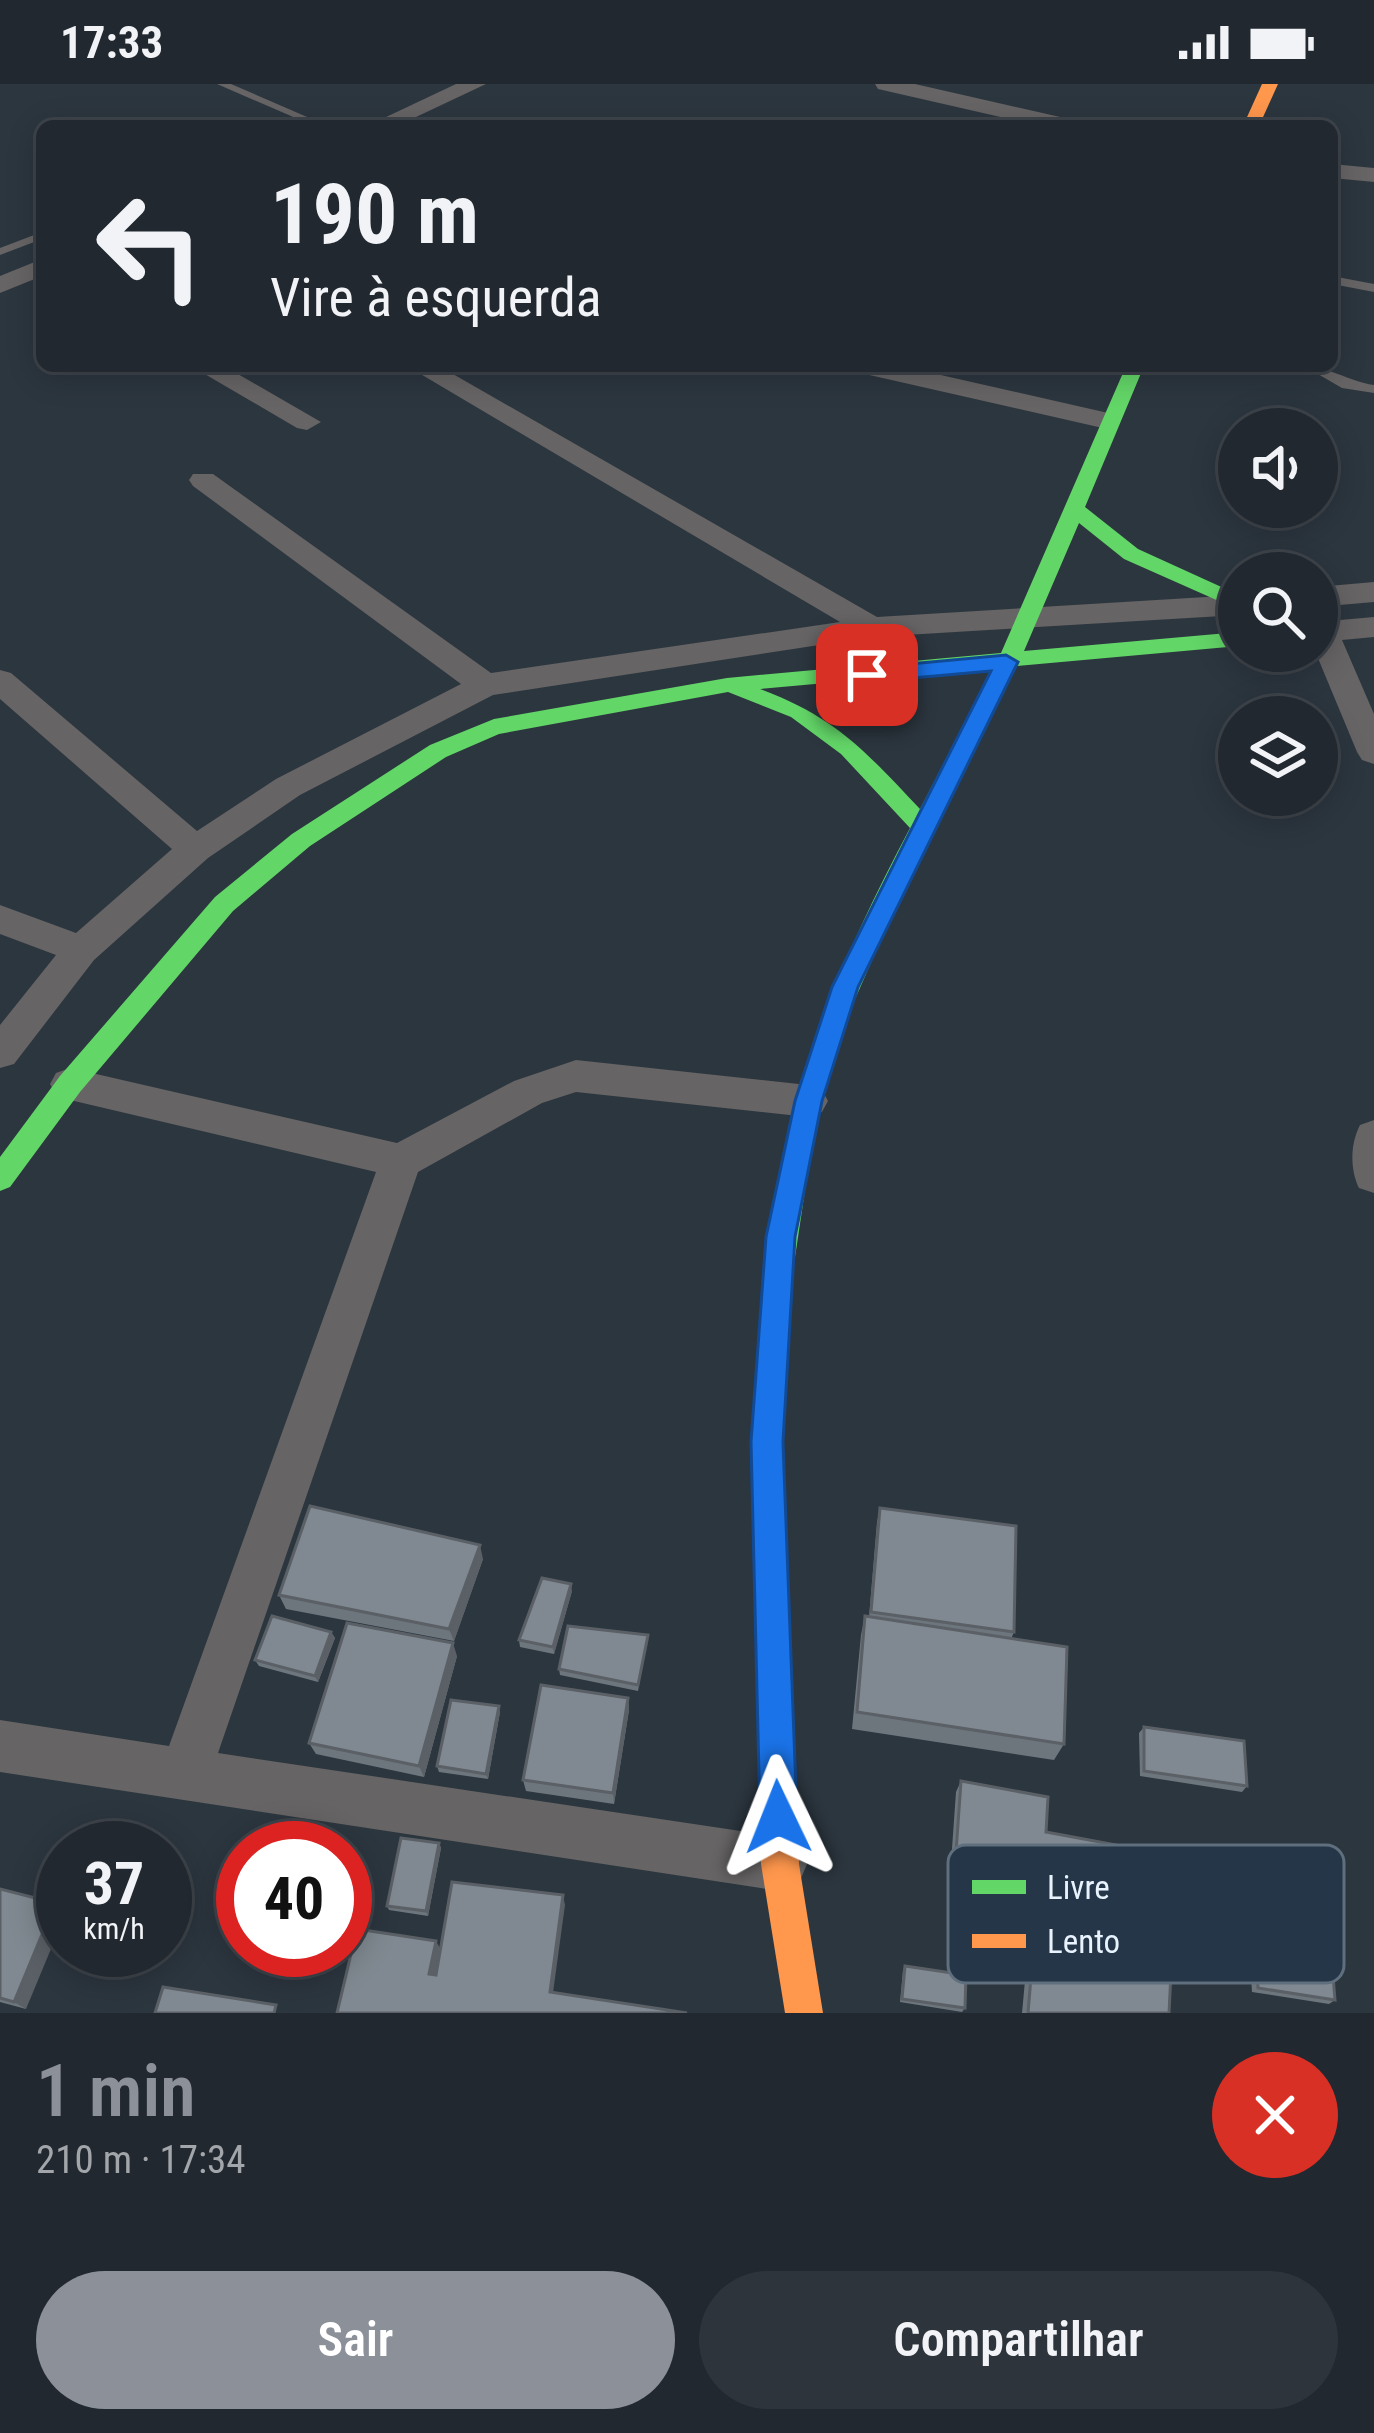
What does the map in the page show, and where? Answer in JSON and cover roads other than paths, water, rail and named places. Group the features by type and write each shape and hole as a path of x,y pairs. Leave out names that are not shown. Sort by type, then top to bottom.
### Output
{"street":[{"path":"392,120 475,84"},
{"path":"886,84 1044,120"},
{"path":"1254,120 1270,84"},
{"path":"1338,172 1374,175"},
{"path":"0,285 36,273"},
{"path":"215,372 307,422"},
{"path":"430,372 872,627"},
{"path":"891,372 1107,421"},
{"path":"804,2013 779,1864 767,1442 781,1237 808,1101 845,987 1030,615 1107,421 1132,372"},
{"path":"203,480 485,685"},
{"path":"1072,507 1113,546 1218,595"},
{"path":"1338,595 1374,592"},
{"path":"0,1053 81,950 195,849 288,787 485,685 872,627 1218,605"},
{"path":"1338,630 1374,627"},
{"path":"0,1179 70,1084 224,904 301,840 438,751 494,727 727,686 1218,642"},
{"path":"1337,672 1374,752"},
{"path":"0,681 195,849"},
{"path":"727,686 800,712 849,748 924,829"},
{"path":"0,919 81,950"},
{"path":"70,1084 401,1161 528,1092 576,1076 808,1101"},
{"path":"1374,1136 1374,1177"},
{"path":"184,1776 401,1161"},
{"path":"0,1746 779,1864"}],"lane":[{"path":"222,84 309,120"},
{"path":"0,252 36,237"},
{"path":"1338,281 1374,288"},
{"path":"1321,372 1346,385 1374,388"}]}
